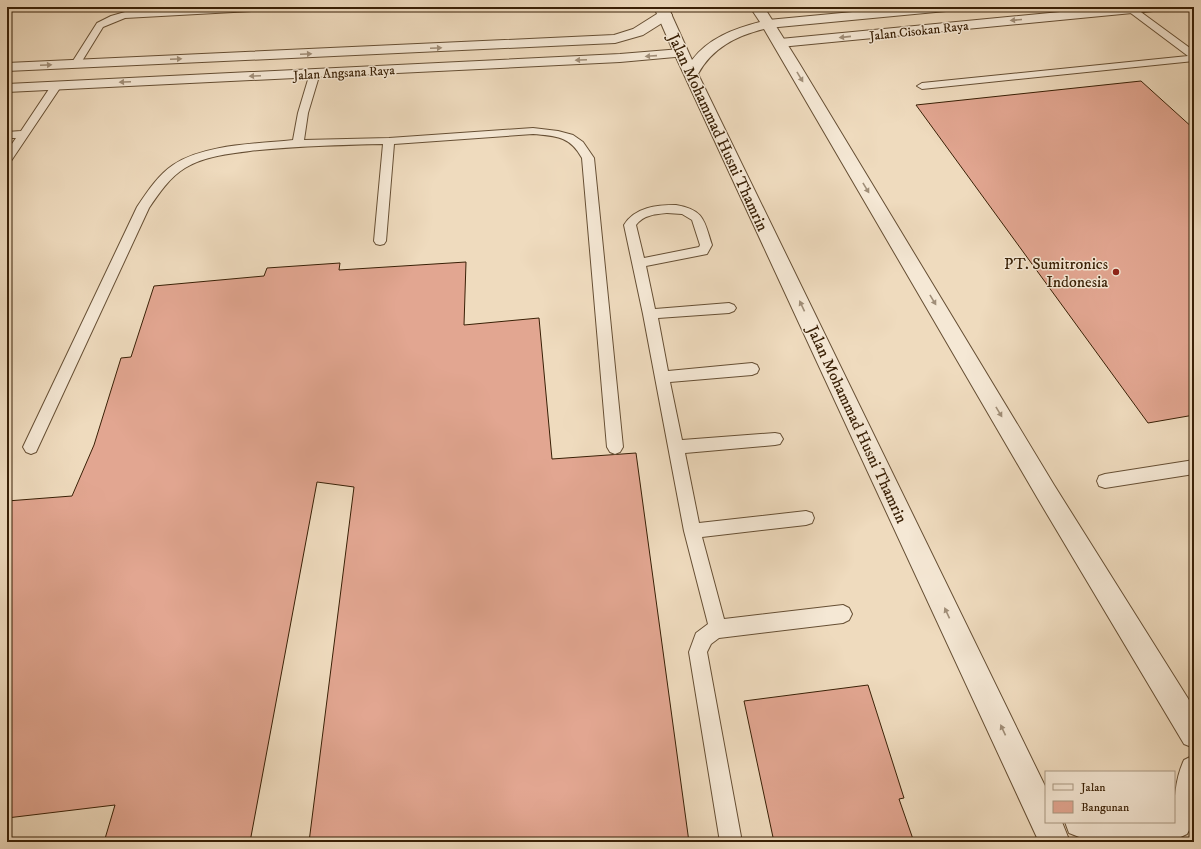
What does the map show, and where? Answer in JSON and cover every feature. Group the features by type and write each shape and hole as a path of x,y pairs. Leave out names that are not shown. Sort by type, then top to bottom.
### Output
{"street":[{"name":"Jalan Cisokan Raya","path":"691,74 698,60 710,47 736,33 768,24 946,7"},
{"name":"Jalan Cisokan Raya","path":"780,43 1082,10 1153,7"},
{"name":"Jalan Angsana Raya","path":"7,67 615,39 638,32 663,11"},
{"name":"Jalan Mohammad Husni Thamrin","path":"663,11 681,53 1045,820"},
{"name":"Jalan Angsana Raya","path":"7,88 620,58 681,53 722,35 750,11"},
{"path":"750,11 768,24 780,43 1046,492 1192,729 1194,762"},
{"path":"1018,761 1045,795"},
{"path":"1083,823 1114,835 1149,836 1176,823 1191,798 1194,770"},
{"name":"Jalan Mohammad Husni Thamrin","path":"1046,823 1055,842"}],"lane":[{"path":"76,64 100,25 114,18 125,15 271,7"},
{"path":"1131,9 1194,57"},
{"path":"922,86 1194,57"},
{"path":"298,143 303,113 315,73"},
{"path":"7,159 57,85"},
{"path":"31,447 144,207 157,186 182,164 208,155 298,143 389,141 533,131 548,132 568,137 578,143 588,158 615,447"},
{"path":"7,135 24,134"},
{"path":"380,241 389,141"},
{"path":"639,263 703,251 706,245 697,218 684,209 664,209 644,213 634,219 630,225 650,314 692,530 718,629"},
{"path":"650,314 729,308"},
{"path":"662,377 752,369"},
{"path":"676,447 775,439"},
{"path":"1105,481 1194,467"},
{"path":"692,530 806,518"},
{"path":"731,842 698,652 703,637 718,629 843,614"}],"building":[{"name":"PT. Sumitronics Indonesia","path":"1141,81 1194,129 1194,415 1148,423 916,105"},
{"path":"466,262 464,325 539,318 552,459 636,453 689,842 309,842 354,487 317,482 250,842 104,842 115,805 7,818 7,501 72,496 94,445 121,358 131,357 154,286 264,276 267,268 340,263 339,270"},
{"path":"868,685 904,798 899,799 914,842 774,842 744,701"}],"place":[{"name":"PT. Sumitronics Indonesia","path":"1116,272"}]}
